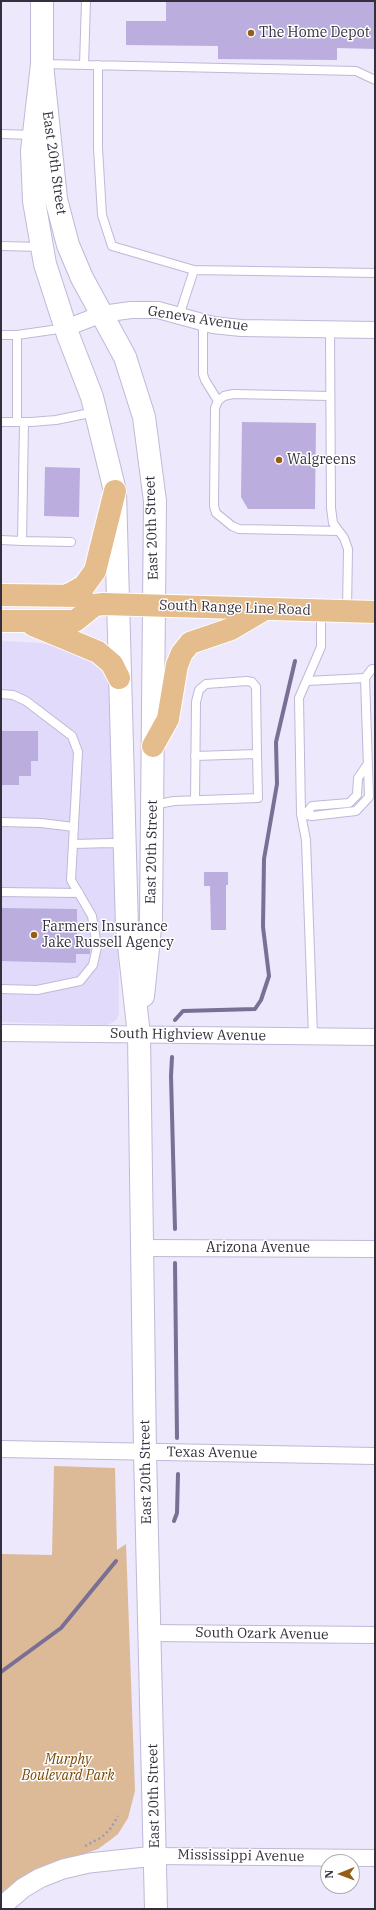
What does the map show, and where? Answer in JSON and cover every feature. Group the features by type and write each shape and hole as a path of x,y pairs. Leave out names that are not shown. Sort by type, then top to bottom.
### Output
{"main road":[{"name":"East 20th Street","path":"42,1 42,64 56,199 68,245 82,278 126,357 144,417 155,501 152,919 139,1035"},
{"name":"East 20th Street","path":"42,64 32,151 34,201 45,264 66,328 92,397 115,490 126,928 139,1035 145,1452 156,1909"},
{"path":"68,595 84,586 95,571 115,490"},
{"name":"South Range Line Road","path":"1,595 84,596 95,604 375,612"},
{"path":"1,621 75,621 95,604"},
{"path":"153,746 168,719 177,665 182,653 190,643 231,629 265,608"},
{"path":"25,621 98,652 112,664 119,678"}],"street":[{"name":"Geneva Avenue","path":"66,328 102,314 130,310 158,310 203,322 241,328 375,330"},
{"name":"South Highview Avenue","path":"1,1033 375,1037"},
{"name":"Arizona Avenue","path":"142,1248 375,1249"},
{"name":"Texas Avenue","path":"1,1449 375,1456"},
{"name":"South Ozark Avenue","path":"149,1633 375,1635"},
{"name":"Mississippi Avenue","path":"155,1856 375,1858"},
{"path":"1,1907 24,1888 40,1878 63,1869 89,1863 155,1856"}],"lane":[{"path":"84,65 86,1"},
{"path":"42,64 356,71 375,80"},
{"path":"98,65 98,148 102,215 112,246 138,255 194,270 375,272"},
{"path":"1,134 34,135"},
{"path":"1,246 42,247"},
{"path":"178,316 194,270"},
{"path":"203,322 204,380 218,401"},
{"name":"Geneva Avenue","path":"1,335 17,335 66,328"},
{"path":"330,330 331,508 333,523 344,538 348,549 347,611"},
{"path":"17,335 22,540"},
{"path":"330,396 233,394 224,396 218,401 215,408 214,506 216,513 232,526 239,529 338,531"},
{"path":"1,422 56,420 96,411"},
{"path":"1,540 71,542"},
{"path":"312,1036 306,840 299,698 321,646 321,610"},
{"path":"304,814 312,816 356,811 369,797 366,678 372,669 375,669"},
{"path":"307,681 366,678"},
{"path":"153,805 195,800 258,798 256,687 252,682 247,681 206,684 199,690 196,702 195,800"},
{"path":"1,694 13,695 26,701 72,736 78,752 71,880 92,916 97,947 93,965 80,981 37,990 1,989"},
{"path":"195,756 257,754"},
{"path":"1,822 41,823 74,827"},
{"path":"73,844 111,842 123,844"},
{"path":"1,892 79,893"}],"shaded area":[{"path":"1,641 41,643 90,653 110,674 117,813 119,1013 117,1019 106,1025 1,1022"}],"green space":[{"name":"Murphy Boulevard Park","path":"54,1466 115,1468 117,1550 126,1544 135,1791 128,1818 118,1834 98,1849 67,1860 1,1897 1,1554 52,1555"}],"building":[{"name":"The Home Depot","path":"166,1 375,1 375,49 337,48 337,60 218,59 218,46 126,45 126,21 166,21"},
{"name":"Walgreens","path":"242,422 316,423 315,509 248,509 241,497"},
{"path":"45,467 80,468 79,517 44,516"},
{"path":"1,731 38,731 38,761 31,761 31,776 19,776 19,785 1,785"},
{"path":"204,872 228,872 228,885 226,885 226,930 211,930 210,886 204,886"},
{"path":"1,908 77,909 77,938 90,938 90,954 76,954 76,963 1,961"}],"waterway":[{"path":"175,1020 183,1011 255,1009 261,1000 269,976 263,927 264,859 277,784 276,742 295,661"},
{"path":"172,1057 171,1076 175,1229"},
{"path":"175,1263 177,1438"},
{"path":"174,1521 177,1513 178,1474"},
{"path":"1,1672 61,1628 116,1561"}],"place":[{"name":"The Home Depot","path":"251,33"},
{"name":"Walgreens","path":"279,460"},
{"name":"Farmers Insurance Jake Russell Agency","path":"34,935"}]}
